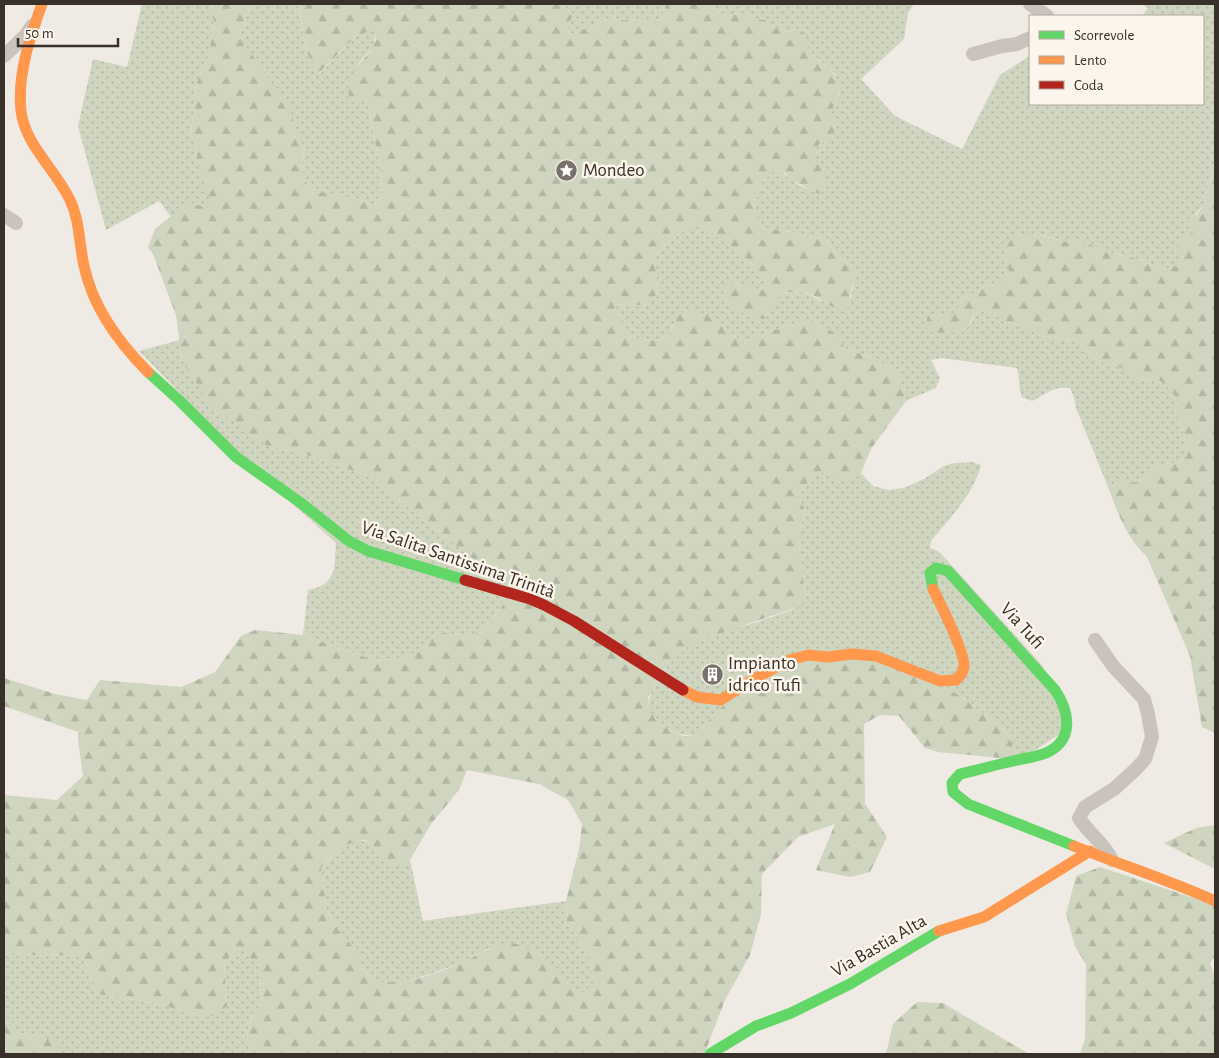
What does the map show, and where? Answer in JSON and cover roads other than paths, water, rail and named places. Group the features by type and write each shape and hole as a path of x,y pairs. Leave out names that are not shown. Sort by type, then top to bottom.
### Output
{"street":[{"name":"Via Salita Santissima Trinità","path":"42,4 28,50 20,96 19,106 24,126 76,212 84,266 105,319 129,353 146,372 182,403 237,458 302,504 326,525 355,546 544,605 574,621 667,680"},
{"path":"1030,4 1045,15"},
{"path":"4,56 25,36 37,19"},
{"path":"973,54 1017,44 1029,38"},
{"path":"4,215 16,223"},
{"name":"Via Tufi","path":"667,680 697,697 721,700 740,687 789,660 809,655 827,657 852,654 876,656 940,682 956,680 962,674 965,665 949,620 929,580 930,573 934,569 944,569 962,586 1055,690 1065,706 1068,720 1065,734 1056,747 1048,752 960,774 952,783 953,792 968,804 1184,886 1215,900"},
{"path":"1095,640 1114,666 1144,698 1152,737 1145,759 1136,769 1114,789 1085,807 1079,818 1086,829 1108,850 1112,860"},
{"name":"Via Bastia Alta","path":"710,1054 720,1046 756,1026 791,1013 850,984 935,932 984,917 1090,851"}],"place":[{"name":"Mondeo","path":"567,170"},
{"name":"Impianto idrico Tufi","path":"712,674"}]}
